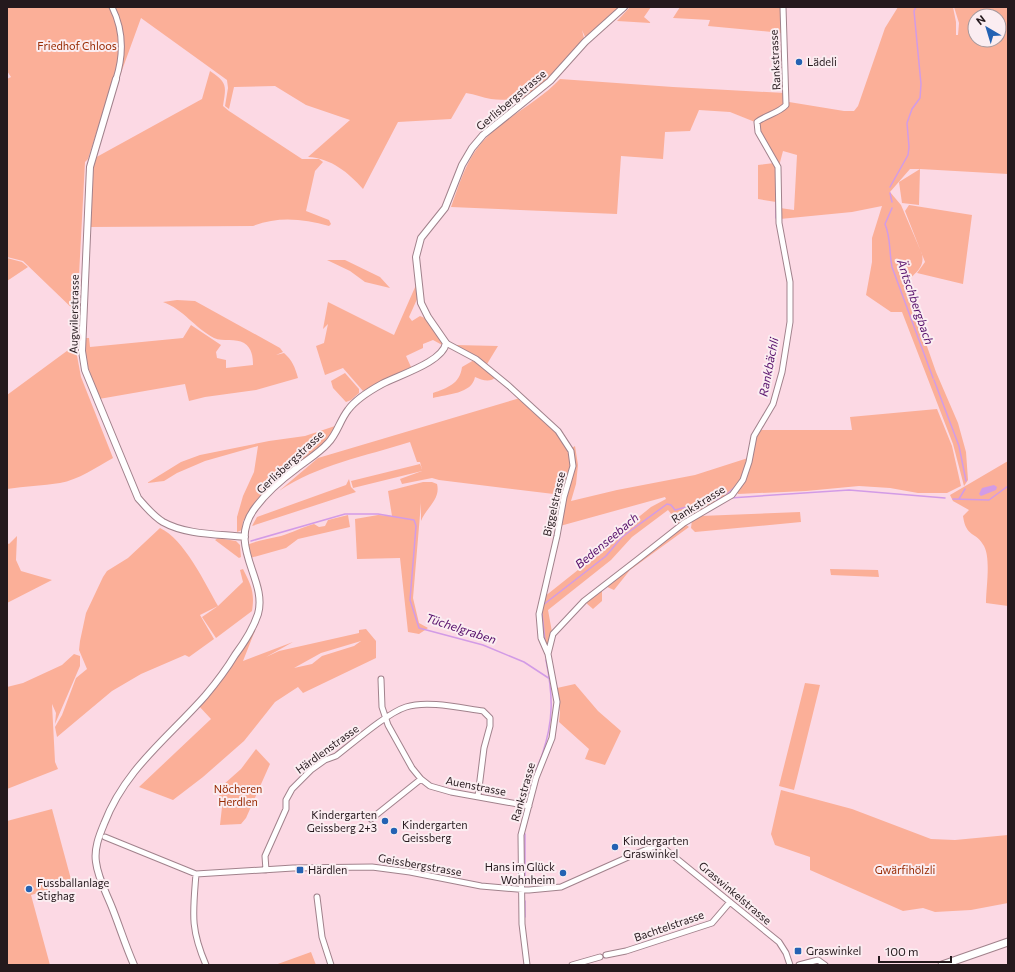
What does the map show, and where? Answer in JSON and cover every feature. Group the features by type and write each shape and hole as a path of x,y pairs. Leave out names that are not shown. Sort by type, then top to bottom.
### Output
{"main road":[{"path":"942,965 1008,942"}],"street":[{"name":"Augwilerstrasse","path":"112,7 120,28 123,48 121,63 90,167 82,351 85,370 135,492 149,510 162,522 185,530 245,537"},
{"name":"Gerlisbergstrasse","path":"134,965 100,880 96,861 96,846 106,819 123,784 136,768 204,697 220,678 247,637 258,614 259,598 248,562 245,537 247,524 254,509 280,482 329,442 348,409 362,396 382,384 438,357 445,350 446,343 428,317 421,303 416,257 421,238 445,208 462,165 472,148 483,135 550,81 585,42 624,7"},
{"name":"Rankstrasse","path":"527,965 522,924 521,835 536,778 552,738 557,702 548,654 553,634 584,601 684,523 732,495 743,480 749,462 754,436 773,404 782,372 790,322 790,282 779,223 778,167 758,132 757,122 766,116 782,110 786,105 783,7"},
{"name":"Biggelstrasse","path":"446,343 476,359 514,390 558,431 571,451 573,466 564,497 539,614 541,638 548,654"},
{"name":"Auenstrasse","path":"380,680 382,707 388,725 412,768 421,780 435,788 529,806"},
{"name":"Härdlenstrasse","path":"266,870 265,856 286,809 286,800 292,789 311,770 325,760 336,756 386,718 407,706 427,704 483,711 490,718 490,726 484,748 478,796"},
{"path":"371,819 421,780"},
{"path":"105,837 196,874 266,870"},
{"name":"Graswinkelstrasse","path":"522,889 538,890 561,887 635,854 658,846 664,847 781,944 790,965"},
{"name":"Geissbergstrasse","path":"266,870 314,867 386,868 481,886 522,889"},
{"path":"196,874 193,923 197,942 206,965"},
{"path":"317,897 322,937 331,965"},
{"name":"Bachtelstrasse","path":"572,965 626,951 712,923 730,902"},
{"path":"800,965 818,960 825,965"}],"green space":[{"name":"Friedhof Chloos","path":"7,7 621,7 586,39 582,30 585,42 527,100 491,99 466,93 451,119 398,122 363,189 352,177 339,167 324,160 308,157 350,120 306,105 275,86 234,87 229,109 225,106 228,88 227,80 141,18 121,73 116,71 88,159 85,162 77,313 23,261 7,257 7,79 11,77 7,71"},
{"path":"630,7 651,7 644,17 651,23 617,21"},
{"path":"680,7 781,7 782,33 708,26 710,20 673,18"},
{"path":"898,7 953,7 956,22 956,35 958,35 959,23 954,7 1008,7 1008,174 910,169 890,192 901,205 922,254 921,266 909,281 908,292 936,372 958,423 966,452 968,480 964,486 953,444 902,312 891,312 866,295 872,262 872,238 882,206 852,212 780,219 780,208 794,210 797,155 783,151 779,166 760,131 758,123 781,112 789,102 844,111 854,111 858,106 885,28"},
{"path":"210,71 223,82 225,94 223,106 229,111 302,159 319,159 323,162 315,171 306,211 329,220 331,224 329,226 300,220 282,220 253,226 88,227 93,159 202,99"},
{"path":"560,79 785,93 784,104 755,122 730,112 699,110 690,131 665,132 663,159 621,156 617,214 451,207 468,163 484,140 494,130 540,97"},
{"path":"774,163 776,167 776,202 758,199 758,165"},
{"path":"920,169 919,205 902,203 899,182"},
{"path":"909,205 972,215 963,284 917,273 925,262 905,211"},
{"path":"7,258 22,262 28,267 7,281"},
{"path":"327,260 345,260 380,277 390,288 365,282 350,271"},
{"path":"416,285 418,297 409,317 412,321 420,316 429,321 438,333 444,346 433,340 423,344 423,348 406,356 411,367 363,391 343,368 325,375 316,346 324,343 328,324 323,329 328,302 394,335"},
{"path":"177,300 195,301 280,348 283,352 276,355 284,353 289,358 296,370 298,378 256,390 205,397 189,401 185,384 99,399 87,364 84,338 89,338 90,347 183,338 191,325 221,345 216,352 217,358 226,360 226,368 253,365 252,356 247,345 237,341 214,338 177,309 163,302"},
{"path":"75,345 81,377 113,458 74,479 53,484 7,489 7,395"},
{"path":"455,345 498,346 487,364"},
{"path":"474,360 496,377 491,380 483,380 475,377 473,383 464,390 433,398 433,393 456,381 459,378 462,367"},
{"path":"345,373 359,389 359,393 351,400 346,402 333,388 331,381"},
{"path":"520,398 553,427 565,445 569,455 571,473 562,495 432,478 402,484 400,479 422,471 353,488 351,481 420,464 422,469 420,462 417,462 410,442 342,462 309,474 279,491 318,458"},
{"path":"937,409 952,446 961,486 947,493 918,493 890,488 859,486 806,491 738,494 737,490 756,436 760,430 852,430 850,417"},
{"path":"335,426 328,441 253,508 243,521 242,530 237,532 237,517 243,496 254,472 258,446 205,461 177,473 164,481 147,483 181,462 200,455 269,441 305,436"},
{"path":"575,446 578,465 576,484 571,501 617,490 695,475 748,458 740,480 715,504 679,524 668,510 632,537 611,560 548,610 552,632 547,647 541,622 544,597 593,558 614,537 651,507 666,499 665,497 560,526 565,498 575,467 572,448"},
{"path":"1008,461 1008,606 986,603 988,566 984,546 978,538 966,528 963,516 969,510 953,501 950,495"},
{"path":"349,479 351,487 356,492 252,526 257,517 346,485"},
{"path":"423,482 432,482 437,484 438,489 435,499 421,521 421,503 413,598 419,623 428,628 419,634 408,632 400,558 357,559 355,519 378,515 392,516 388,491"},
{"path":"800,512 801,522 695,532 691,528 692,520 700,516"},
{"path":"348,515 350,527 298,539 286,548 250,558 247,545 281,536 314,524 319,527 325,526 328,520"},
{"path":"685,524 689,527 630,570 614,590 605,586"},
{"path":"160,528 169,534 185,551 193,562 218,606 200,615 214,639 189,657 185,655 141,674 112,691 57,737 55,727 62,715 76,678 87,669 79,650 80,641 86,613 103,577 107,571 128,558"},
{"path":"17,536 16,560 21,571 52,580 7,603 7,543 9,544"},
{"path":"218,538 236,541 240,545 241,557 239,558 215,540"},
{"path":"243,569 252,589 252,611 216,638 202,617 218,606 243,582 240,570"},
{"path":"830,569 878,570 879,577 831,575"},
{"path":"602,588 602,601 593,609 585,602"},
{"path":"258,623 243,661 293,642 266,657 279,651 359,633 359,630 366,629 376,641 376,658 303,693 298,687 275,702 244,741 203,777 173,800 139,787 211,719 198,705","holes":["361,641 354,646 322,656 312,664 294,668 321,653"]},
{"path":"74,654 80,656 80,666 55,724 56,713 52,704 55,762 58,769 7,789 7,687 23,683 62,665"},
{"path":"805,683 820,685 794,790 779,786"},
{"path":"575,684 598,711 621,731 605,765 585,759 589,749 559,722 560,712 557,688"},
{"name":"Nöcheren Herdlen","path":"256,749 270,764 246,818 241,824 220,825 222,807 219,794 223,785 241,769"},
{"name":"Gwärfihölzli","path":"781,790 852,809 931,839 955,840 1008,835 1008,903 971,910 935,912 923,908 903,911 810,870 810,857 775,845 771,834"},
{"name":"Fussballanlage Stighag","path":"52,809 72,883 31,895 50,965 7,965 7,821"},
{"path":"311,952 316,965 275,965"}],"shaded area":[{"path":"994,485 997,487 996,490 981,496 979,494 982,488"}],"waterway":[{"name":"Äntschbergbach","path":"890,187 908,155 909,147 907,123 912,109 920,98 921,84 914,11 916,7"},
{"name":"Äntschbergbach","path":"890,193 892,202"},
{"name":"Rankbächli","path":"776,202 776,218"},
{"name":"Äntschbergbach","path":"892,208 885,224 892,267 933,378"},
{"name":"Rankbächli","path":"787,328 788,320"},
{"name":"Äntschbergbach","path":"934,380 959,446 966,481"},
{"name":"Bedenseebach","path":"953,499 989,500 1008,486"},
{"name":"Rankbächli","path":"726,495 735,487"},
{"name":"Äntschbergbach","path":"959,499 965,489"},
{"name":"Bedenseebach","path":"730,498 849,490 945,498"},
{"name":"Bedenseebach","path":"543,605 606,556 622,537 667,504 671,505 675,510 722,498"},
{"name":"Tüchelgraben","path":"251,541 345,514 378,514 414,520 416,526 410,600 419,628 483,645 524,662 550,679"},
{"name":"Bedenseebach","path":"542,613 545,641"},
{"name":"Bedenseebach","path":"527,796 542,755 549,730 551,696 546,660"},
{"name":"Bedenseebach","path":"525,834 525,882"},
{"name":"Bedenseebach","path":"525,901 525,917"}],"place":[{"name":"Lädeli","path":"799,62"},
{"name":"Kindergarten Geissberg 2+3","path":"385,821"},
{"name":"Kindergarten Geissberg","path":"394,831"},
{"name":"Kindergarten Graswinkel","path":"615,847"},
{"name":"Härdlen","path":"300,870"},
{"name":"Hans im Glück Wohnheim","path":"563,873"},
{"name":"Fussballanlage Stighag","path":"29,889"},
{"name":"Graswinkel","path":"798,951"}]}
